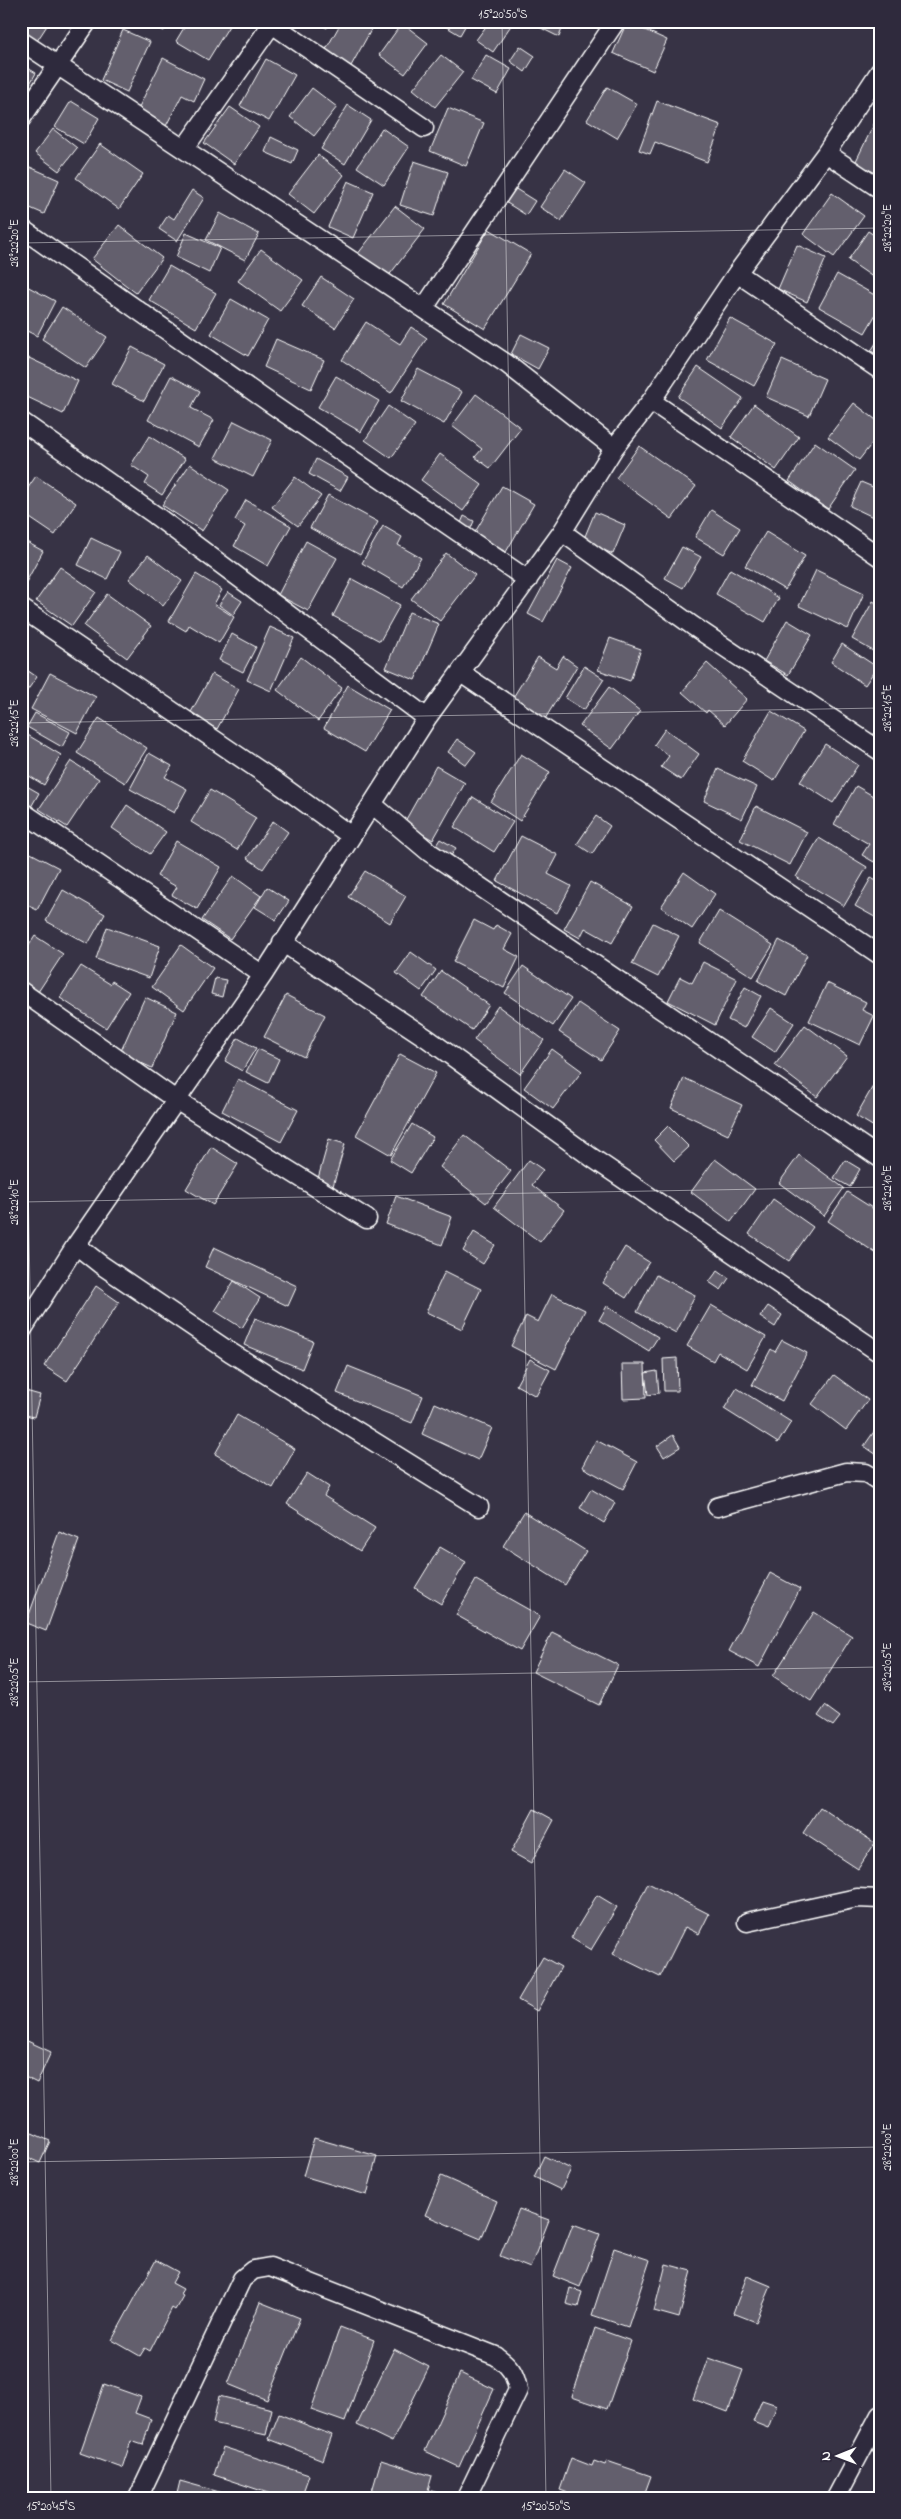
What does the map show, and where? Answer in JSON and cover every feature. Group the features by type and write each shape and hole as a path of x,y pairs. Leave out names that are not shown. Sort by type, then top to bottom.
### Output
{"street":[{"path":"21,119 88,21"},
{"path":"424,308 616,21"},
{"path":"184,149 273,23 424,128"},
{"path":"21,41 507,364 614,448"},
{"path":"21,1332 76,1245 263,975 282,942 427,718 562,532 614,448 651,401 737,273 826,153 880,71"},
{"path":"826,153 880,189"},
{"path":"21,228 270,403 528,580"},
{"path":"737,273 880,370"},
{"path":"651,401 880,557"},
{"path":"21,421 155,515 427,718"},
{"path":"562,532 693,626 880,751"},
{"path":"21,608 267,775 351,836"},
{"path":"461,673 880,955"},
{"path":"372,804 429,852 880,1158"},
{"path":"21,811 263,975"},
{"path":"282,942 428,1039 591,1157 880,1353"},
{"path":"21,991 176,1100 367,1219"},
{"path":"76,1245 100,1264 230,1352 479,1508"},
{"path":"717,1507 846,1472 866,1473 880,1482"},
{"path":"747,1922 856,1898 880,1899"},
{"path":"138,2498 242,2279 253,2270 270,2267 496,2356 510,2366 516,2377 518,2390 466,2498"},
{"path":"836,2498 880,2415"}],"building":[{"path":"21,21 50,21 37,41 21,31"},
{"path":"143,21 168,21 164,31"},
{"path":"188,21 232,21 208,60 176,41"},
{"path":"313,21 330,21 327,28"},
{"path":"342,21 376,21 351,66 325,51"},
{"path":"448,21 468,21 460,35 445,26"},
{"path":"490,21 514,21 493,52 476,40"},
{"path":"527,21 565,21 559,37"},
{"path":"627,22 667,40 653,71 613,53"},
{"path":"402,23 428,43 405,74 379,55"},
{"path":"123,30 150,42 127,92 101,80"},
{"path":"520,46 535,56 525,72 510,61"},
{"path":"441,55 463,72 435,107 413,89"},
{"path":"486,55 511,69 497,94 471,80"},
{"path":"163,58 204,79 194,101 182,95 166,126 137,111"},
{"path":"266,59 295,75 269,121 240,106"},
{"path":"21,64 36,73 27,89 21,86"},
{"path":"607,87 637,104 617,138 587,120"},
{"path":"312,88 337,107 314,136 290,117"},
{"path":"71,101 99,118 84,144 55,127"},
{"path":"657,101 721,125 707,162 655,142 650,154 639,150"},
{"path":"348,105 371,120 345,164 321,149"},
{"path":"230,107 259,127 234,164 204,143"},
{"path":"448,108 484,123 466,166 430,151"},
{"path":"877,118 880,119 880,175 855,163"},
{"path":"382,128 409,147 384,185 357,167"},
{"path":"53,129 77,148 59,171 35,153"},
{"path":"271,137 298,150 292,164 265,152"},
{"path":"100,144 143,174 119,209 76,178"},
{"path":"318,155 344,175 314,214 288,194"},
{"path":"414,161 448,172 434,216 400,205"},
{"path":"21,163 59,180 44,214 21,204"},
{"path":"565,169 586,183 561,221 540,207"},
{"path":"348,181 373,192 353,238 328,227"},
{"path":"511,186 535,201 526,215 502,200"},
{"path":"192,190 204,198 177,241 159,229 168,215 174,219"},
{"path":"832,193 864,216 834,257 803,234"},
{"path":"395,206 425,229 387,278 357,255"},
{"path":"220,213 259,234 245,260 206,240"},
{"path":"119,225 162,258 136,293 92,259"},
{"path":"489,229 531,254 485,329 444,304"},
{"path":"868,231 880,239 880,282 848,260"},
{"path":"186,233 220,248 209,273 176,257"},
{"path":"797,245 826,258 807,302 778,289"},
{"path":"261,249 303,280 280,311 238,281"},
{"path":"169,266 216,293 196,328 149,300"},
{"path":"837,274 880,298 880,307 865,333 819,307"},
{"path":"321,277 354,299 335,328 302,306"},
{"path":"21,283 55,301 37,336 21,328"},
{"path":"231,299 268,320 248,356 211,334"},
{"path":"62,307 107,337 86,368 42,339"},
{"path":"730,318 777,344 754,386 707,360"},
{"path":"366,322 400,344 411,327 427,338 391,393 342,360"},
{"path":"521,334 549,348 538,369 511,354"},
{"path":"880,337 880,356 871,351"},
{"path":"276,339 324,360 311,389 264,367"},
{"path":"132,347 164,364 144,401 112,384"},
{"path":"29,358 78,381 63,414 21,394 21,374"},
{"path":"782,360 825,379 809,416 766,397"},
{"path":"698,367 743,398 722,428 678,397"},
{"path":"418,369 462,392 444,424 401,401"},
{"path":"171,376 200,391 191,408 214,420 199,447 148,420"},
{"path":"336,376 379,401 361,432 318,407"},
{"path":"476,394 521,428 490,468 475,457 482,449 452,426"},
{"path":"854,403 880,423 880,433 859,460 828,437"},
{"path":"754,404 799,437 776,470 731,437"},
{"path":"388,406 415,425 391,458 365,440"},
{"path":"234,421 272,440 253,477 215,458"},
{"path":"149,436 185,459 162,495 145,484 149,477 131,465"},
{"path":"815,442 855,470 828,509 789,481"},
{"path":"639,446 696,486 672,519 616,478"},
{"path":"440,454 482,485 463,511 421,480"},
{"path":"316,459 348,477 340,491 309,474"},
{"path":"190,464 229,490 202,531 162,505"},
{"path":"36,476 76,503 55,535 21,512 21,498"},
{"path":"295,477 321,496 298,526 272,507"},
{"path":"861,482 880,490 880,507 875,518 850,506"},
{"path":"502,486 534,504 506,552 474,534"},
{"path":"328,495 378,522 360,555 310,528"},
{"path":"246,500 291,526 268,566 234,546 245,526 235,520"},
{"path":"711,510 740,528 724,554 695,537"},
{"path":"595,512 625,525 613,554 583,541"},
{"path":"464,516 474,521 468,535 458,530"},
{"path":"383,526 402,537 398,545 421,558 403,587 362,563"},
{"path":"766,532 805,556 785,590 745,566"},
{"path":"91,538 120,552 107,579 78,565"},
{"path":"21,539 43,551 24,586 21,585"},
{"path":"306,541 337,558 308,611 278,595"},
{"path":"682,547 701,557 683,588 665,578"},
{"path":"446,553 475,575 440,621 411,599"},
{"path":"148,555 182,581 163,606 129,579"},
{"path":"557,560 572,568 543,622 528,614"},
{"path":"60,567 96,592 72,626 36,601"},
{"path":"730,569 779,598 765,622 716,594"},
{"path":"816,570 864,593 848,629 799,606"},
{"path":"196,574 222,590 214,604 234,617 219,643 189,625 186,631 169,621"},
{"path":"352,579 400,605 380,641 333,616"},
{"path":"228,592 242,601 233,615 219,605"},
{"path":"107,594 151,626 127,658 84,626"},
{"path":"873,601 880,605 880,655 852,639"},
{"path":"409,612 439,624 415,680 386,668"},
{"path":"787,620 812,635 788,675 764,661"},
{"path":"270,627 294,638 271,691 247,680"},
{"path":"232,634 256,647 243,672 219,660"},
{"path":"610,638 641,649 630,681 598,670"},
{"path":"842,644 877,667 865,685 831,662"},
{"path":"563,656 577,666 545,719 512,699 538,657 556,668"},
{"path":"301,657 342,688 318,721 277,690"},
{"path":"707,663 747,699 725,725 708,710 706,713 682,692"},
{"path":"21,666 37,677 21,699"},
{"path":"584,666 604,679 584,710 565,698"},
{"path":"50,673 96,697 77,733 31,709"},
{"path":"212,674 239,689 217,729 190,714"},
{"path":"348,685 390,710 365,752 324,728"},
{"path":"609,687 640,711 612,749 580,726"},
{"path":"771,711 804,731 774,781 742,761"},
{"path":"35,713 70,732 62,747 27,727"},
{"path":"99,718 147,748 125,783 77,753"},
{"path":"665,729 699,754 681,780 661,767 669,756 654,745"},
{"path":"21,731 61,755 44,785 21,771"},
{"path":"457,739 476,752 466,765 448,752"},
{"path":"825,744 858,765 833,803 800,782"},
{"path":"149,753 172,766 165,777 187,789 174,813 130,789"},
{"path":"521,754 550,772 520,821 491,802"},
{"path":"71,761 99,779 67,827 39,809"},
{"path":"436,766 465,783 433,840 404,823"},
{"path":"718,769 757,787 742,819 704,801"},
{"path":"25,785 39,793 31,807 21,801 21,792"},
{"path":"856,786 880,800 880,853 874,862 862,855 869,844 834,824"},
{"path":"210,790 256,818 237,850 191,822"},
{"path":"473,797 513,822 494,852 454,827"},
{"path":"127,805 166,832 150,854 112,828"},
{"path":"756,806 807,832 790,865 740,840"},
{"path":"596,816 610,826 592,854 577,844"},
{"path":"273,821 288,832 263,869 247,858"},
{"path":"521,836 558,855 548,874 571,886 557,913 497,881"},
{"path":"819,838 867,867 844,906 796,877"},
{"path":"440,839 456,848 449,859 433,850"},
{"path":"176,841 221,867 197,909 172,895 177,887 157,876"},
{"path":"21,848 59,868 37,910 21,902"},
{"path":"365,871 406,896 390,923 348,897"},
{"path":"684,872 715,894 692,929 661,907"},
{"path":"233,876 261,896 230,939 202,920"},
{"path":"871,878 880,883 880,920 855,906"},
{"path":"590,882 633,906 612,943 585,928 580,938 564,929"},
{"path":"267,887 289,901 276,920 255,907"},
{"path":"63,890 105,914 88,944 46,921"},
{"path":"719,911 773,945 753,977 700,943"},
{"path":"21,915 27,919 21,929"},
{"path":"474,920 493,930 496,925 512,934 504,949 519,957 504,988 453,962"},
{"path":"653,923 679,936 658,977 632,964"},
{"path":"107,927 160,946 149,978 96,959"},
{"path":"35,936 63,954 36,995 21,985 21,958"},
{"path":"779,940 807,955 786,996 758,981"},
{"path":"181,945 213,968 184,1010 152,987"},
{"path":"411,952 436,970 421,991 396,973"},
{"path":"703,962 737,979 715,1025 668,1001 680,977 692,983"},
{"path":"81,966 110,984 112,981 129,992 106,1028 60,998"},
{"path":"523,966 571,999 553,1026 505,993"},
{"path":"441,971 489,1005 472,1030 423,997"},
{"path":"215,978 226,980 222,997 211,994"},
{"path":"827,983 866,1002 862,1010 874,1016 860,1045 809,1021"},
{"path":"745,987 761,996 744,1028 728,1020"},
{"path":"286,995 325,1015 304,1057 264,1037"},
{"path":"145,997 177,1012 152,1068 120,1053"},
{"path":"578,1003 620,1031 601,1060 559,1032"},
{"path":"498,1006 544,1040 520,1074 474,1040"},
{"path":"771,1008 794,1023 775,1052 752,1037"},
{"path":"805,1025 847,1056 817,1097 775,1065"},
{"path":"238,1038 256,1048 242,1071 225,1061"},
{"path":"258,1049 279,1059 268,1083 246,1072"},
{"path":"552,1049 582,1071 553,1109 524,1088"},
{"path":"400,1054 436,1073 391,1155 356,1135"},
{"path":"684,1078 742,1105 728,1135 671,1108"},
{"path":"238,1079 298,1110 281,1142 222,1111"},
{"path":"876,1081 880,1084 879,1130 856,1116"},
{"path":"412,1124 433,1137 411,1173 390,1160"},
{"path":"668,1126 689,1147 674,1161 654,1140"},
{"path":"464,1135 511,1171 486,1203 440,1167"},
{"path":"329,1139 345,1144 333,1186 317,1182"},
{"path":"211,1147 238,1164 213,1205 186,1189"},
{"path":"799,1155 844,1188 824,1216 779,1183"},
{"path":"715,1159 755,1189 731,1222 691,1192"},
{"path":"529,1160 543,1170 532,1185 564,1210 540,1242 494,1207"},
{"path":"845,1160 860,1169 850,1187 834,1178"},
{"path":"847,1192 880,1213 880,1256 828,1221"},
{"path":"396,1196 452,1217 442,1245 386,1224"},
{"path":"773,1199 813,1227 789,1261 749,1234"},
{"path":"474,1232 495,1245 483,1264 463,1251"},
{"path":"214,1247 297,1286 288,1306 205,1267"},
{"path":"625,1247 649,1262 626,1298 603,1283"},
{"path":"718,1270 729,1278 721,1290 709,1282"},
{"path":"445,1271 481,1289 462,1329 426,1312"},
{"path":"656,1275 695,1295 676,1333 637,1312"},
{"path":"234,1281 260,1298 242,1328 215,1311"},
{"path":"96,1286 119,1302 67,1381 44,1366"},
{"path":"552,1294 585,1310 556,1369 511,1346 526,1316 538,1322"},
{"path":"711,1305 766,1337 747,1369 718,1352 713,1361 687,1346"},
{"path":"607,1306 658,1337 649,1351 599,1320"},
{"path":"768,1306 782,1315 775,1327 760,1317"},
{"path":"255,1318 313,1341 302,1369 244,1345"},
{"path":"782,1340 807,1353 782,1401 752,1385 771,1349 775,1352"},
{"path":"677,1358 678,1391 664,1391 663,1359"},
{"path":"530,1359 550,1370 536,1396 516,1385"},
{"path":"622,1364 645,1364 646,1398 623,1399"},
{"path":"348,1366 423,1396 412,1423 337,1393"},
{"path":"657,1371 659,1393 648,1395 645,1373"},
{"path":"834,1375 868,1400 846,1430 812,1404"},
{"path":"737,1388 791,1422 778,1443 724,1409"},
{"path":"22,1390 40,1395 34,1417 21,1414"},
{"path":"435,1403 492,1428 478,1460 422,1434"},
{"path":"237,1415 295,1449 273,1488 215,1454"},
{"path":"880,1423 880,1457 864,1446"},
{"path":"673,1435 680,1447 664,1457 657,1446"},
{"path":"596,1440 637,1462 623,1489 582,1467"},
{"path":"307,1473 329,1487 324,1496 375,1528 360,1551 287,1504"},
{"path":"591,1489 615,1503 604,1523 580,1508"},
{"path":"524,1512 586,1551 565,1585 503,1546"},
{"path":"59,1532 79,1540 46,1631 26,1623"},
{"path":"440,1547 466,1562 441,1604 415,1588"},
{"path":"770,1573 800,1589 759,1667 729,1651"},
{"path":"476,1580 540,1616 520,1651 456,1615"},
{"path":"814,1612 852,1636 811,1701 773,1676"},
{"path":"552,1632 618,1665 599,1705 533,1672"},
{"path":"825,1706 840,1717 833,1726 818,1716"},
{"path":"820,1807 875,1843 858,1869 803,1833"},
{"path":"534,1809 554,1820 531,1863 511,1852"},
{"path":"648,1883 709,1914 699,1934 685,1927 660,1977 613,1954"},
{"path":"597,1895 617,1907 591,1950 571,1938"},
{"path":"543,1957 561,1967 537,2011 518,2000"},
{"path":"21,2038 51,2052 37,2083 21,2075"},
{"path":"21,2128 50,2141 40,2163 26,2157 21,2169"},
{"path":"314,2138 377,2156 367,2195 303,2176"},
{"path":"544,2156 571,2169 561,2190 534,2177"},
{"path":"441,2176 497,2201 481,2239 425,2215"},
{"path":"21,2207 27,2210 21,2226"},
{"path":"519,2209 549,2220 530,2268 500,2256"},
{"path":"573,2224 600,2234 580,2287 553,2276"},
{"path":"614,2248 650,2260 628,2327 592,2315"},
{"path":"156,2260 178,2272 172,2283 183,2289 180,2294 183,2296 175,2310 172,2308 150,2351 145,2348 140,2356 112,2340"},
{"path":"666,2264 692,2271 679,2318 654,2311"},
{"path":"747,2276 771,2286 756,2322 733,2313"},
{"path":"570,2288 582,2292 578,2307 566,2304"},
{"path":"260,2302 300,2318 267,2400 228,2384"},
{"path":"340,2327 374,2340 345,2422 311,2410"},
{"path":"595,2328 631,2341 607,2409 572,2397"},
{"path":"394,2349 429,2367 392,2442 357,2425"},
{"path":"708,2358 743,2370 728,2412 693,2399"},
{"path":"460,2373 494,2389 459,2467 425,2451"},
{"path":"104,2384 141,2397 135,2413 151,2419 143,2445 131,2441 122,2468 80,2453"},
{"path":"219,2396 272,2409 266,2435 213,2423"},
{"path":"762,2400 777,2405 768,2428 753,2422"},
{"path":"279,2414 332,2435 323,2460 269,2439"},
{"path":"223,2447 309,2475 301,2498 283,2498 214,2475"},
{"path":"571,2458 592,2466 594,2461 605,2465 607,2461 651,2476 643,2498 582,2498 560,2490"},
{"path":"381,2460 432,2476 428,2490 442,2494 440,2498 370,2498"},
{"path":"180,2481 241,2498 176,2498"}]}
